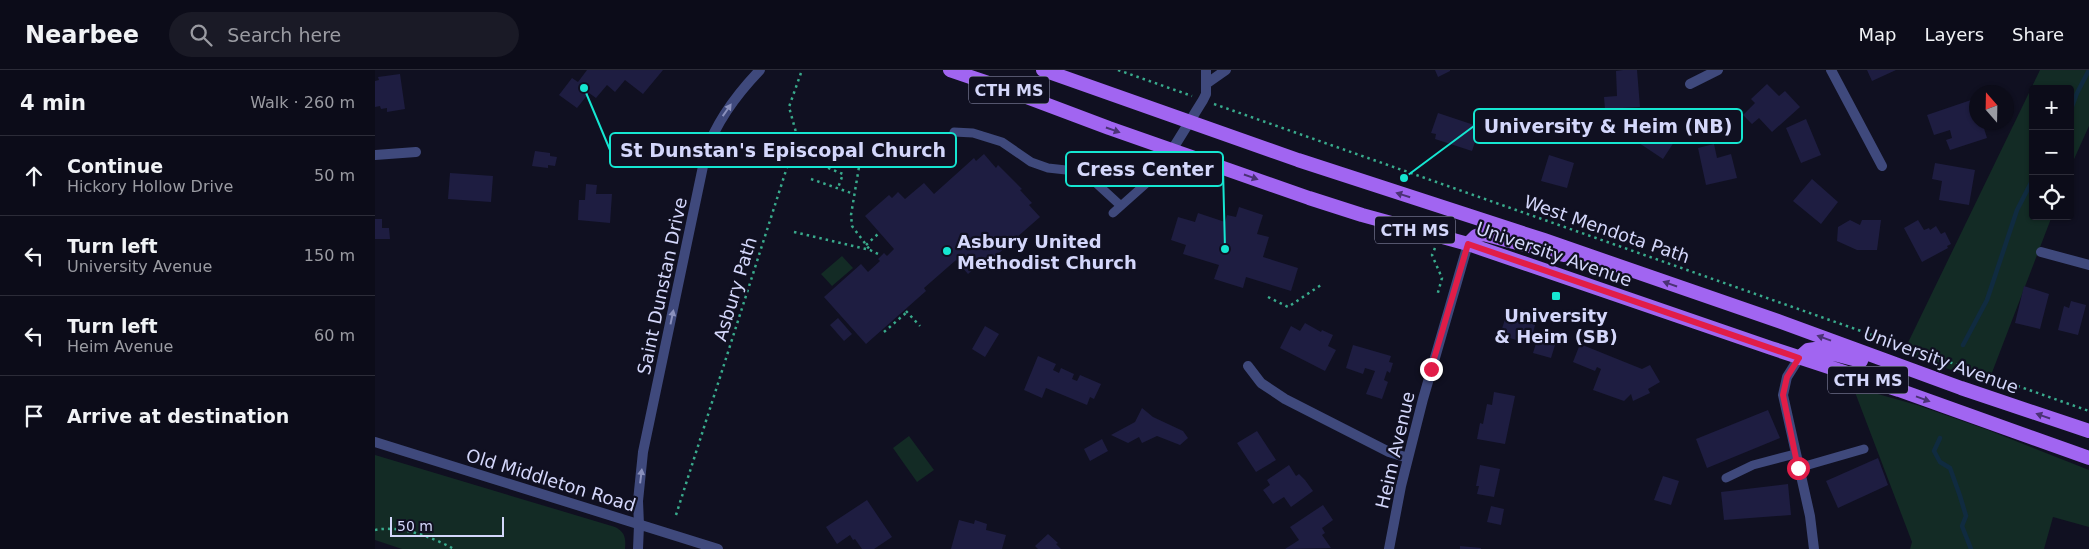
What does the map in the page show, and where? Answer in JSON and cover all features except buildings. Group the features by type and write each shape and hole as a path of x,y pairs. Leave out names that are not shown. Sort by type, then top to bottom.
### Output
{"main road":[{"name":"University Avenue","path":"950,70 1172,150 1362,215 1468,244 1799,358 1899,390 2089,458"},
{"name":"University Avenue","path":"1043,70 1334,172 1602,260 1781,322 1930,377 2089,431"},
{"path":"1468,244 1476,236 1483,234 1569,257 1602,260"},
{"path":"1799,358 1808,350 1815,349 1930,377"}],"street":[{"name":"Saint Dunstan Drive","path":"638,549 638,501 643,452 706,152 712,134 723,116 745,85 760,70"},
{"path":"1172,150 1203,100 1206,70"},
{"path":"1206,84 1226,70"},
{"path":"1689,84 1719,70"},
{"path":"1831,70 1882,166"},
{"path":"375,155 416,152"},
{"name":"Heim Avenue","path":"1389,549 1401,486 1431,369 1468,244"},
{"path":"2041,252 2089,265"},
{"path":"1799,358 1787,377 1783,395 1810,516 1814,549"},
{"path":"1248,366 1261,383 1285,399 1389,452 1408,458"},
{"name":"Old Middleton Road","path":"375,442 718,549"}],"lane":[{"path":"954,132 973,133 1002,142 1031,162 1048,168 1084,172 1121,206"},
{"path":"1113,213 1150,180 1172,150"},
{"path":"1798,468 1864,448"},
{"path":"1726,478 1753,466 1795,454"}],"path":[{"name":"Asbury Path","path":"676,515 797,136 789,107 802,70"},
{"name":"West Mendota Path","path":"1118,70 2089,411"},
{"path":"791,152 817,159"},
{"path":"861,155 851,215 852,226 866,246 879,256"},
{"path":"816,164 843,174 837,188"},
{"path":"811,179 854,194"},
{"path":"793,232 870,250"},
{"path":"866,246 878,234"},
{"path":"1268,297 1288,307 1321,285"},
{"path":"884,332 906,312 920,326"},
{"path":"375,530 383,528 411,532 454,549"}],"green space":[{"path":"2040,70 2089,70 2089,126 2074,159 2074,85 2033,85"},
{"path":"2029,93 2029,220 2050,220 1988,383 1903,353 2011,130 2014,130 2014,124"},
{"path":"842,256 853,268 832,286 821,274"},
{"path":"1853,387 1917,405 1988,430 2089,470 2089,527 2053,517 2044,549 1910,549 1912,542"},
{"path":"909,436 934,470 917,482 893,448"},
{"path":"375,455 615,527 624,536 625,549 402,549 375,540"}],"waterway":[{"path":"2074,101 2089,70"},
{"path":"1963,345 1987,300 2017,210 2029,187"},
{"path":"1940,438 1934,451 1940,462 1950,468 1966,516 1962,526 1971,549"}],"place":[{"name":"St Dunstan's Episcopal Church","path":"584,88"},
{"name":"University & Heim (NB)","path":"1404,178"},
{"name":"Cress Center","path":"1225,249"},
{"name":"Asbury United Methodist Church","path":"947,251"},
{"name":"University & Heim (SB)","path":"1556,296"}],"route":[{"path":"1431,369 1468,244 1799,358 1787,377 1783,395 1798,468"}]}
